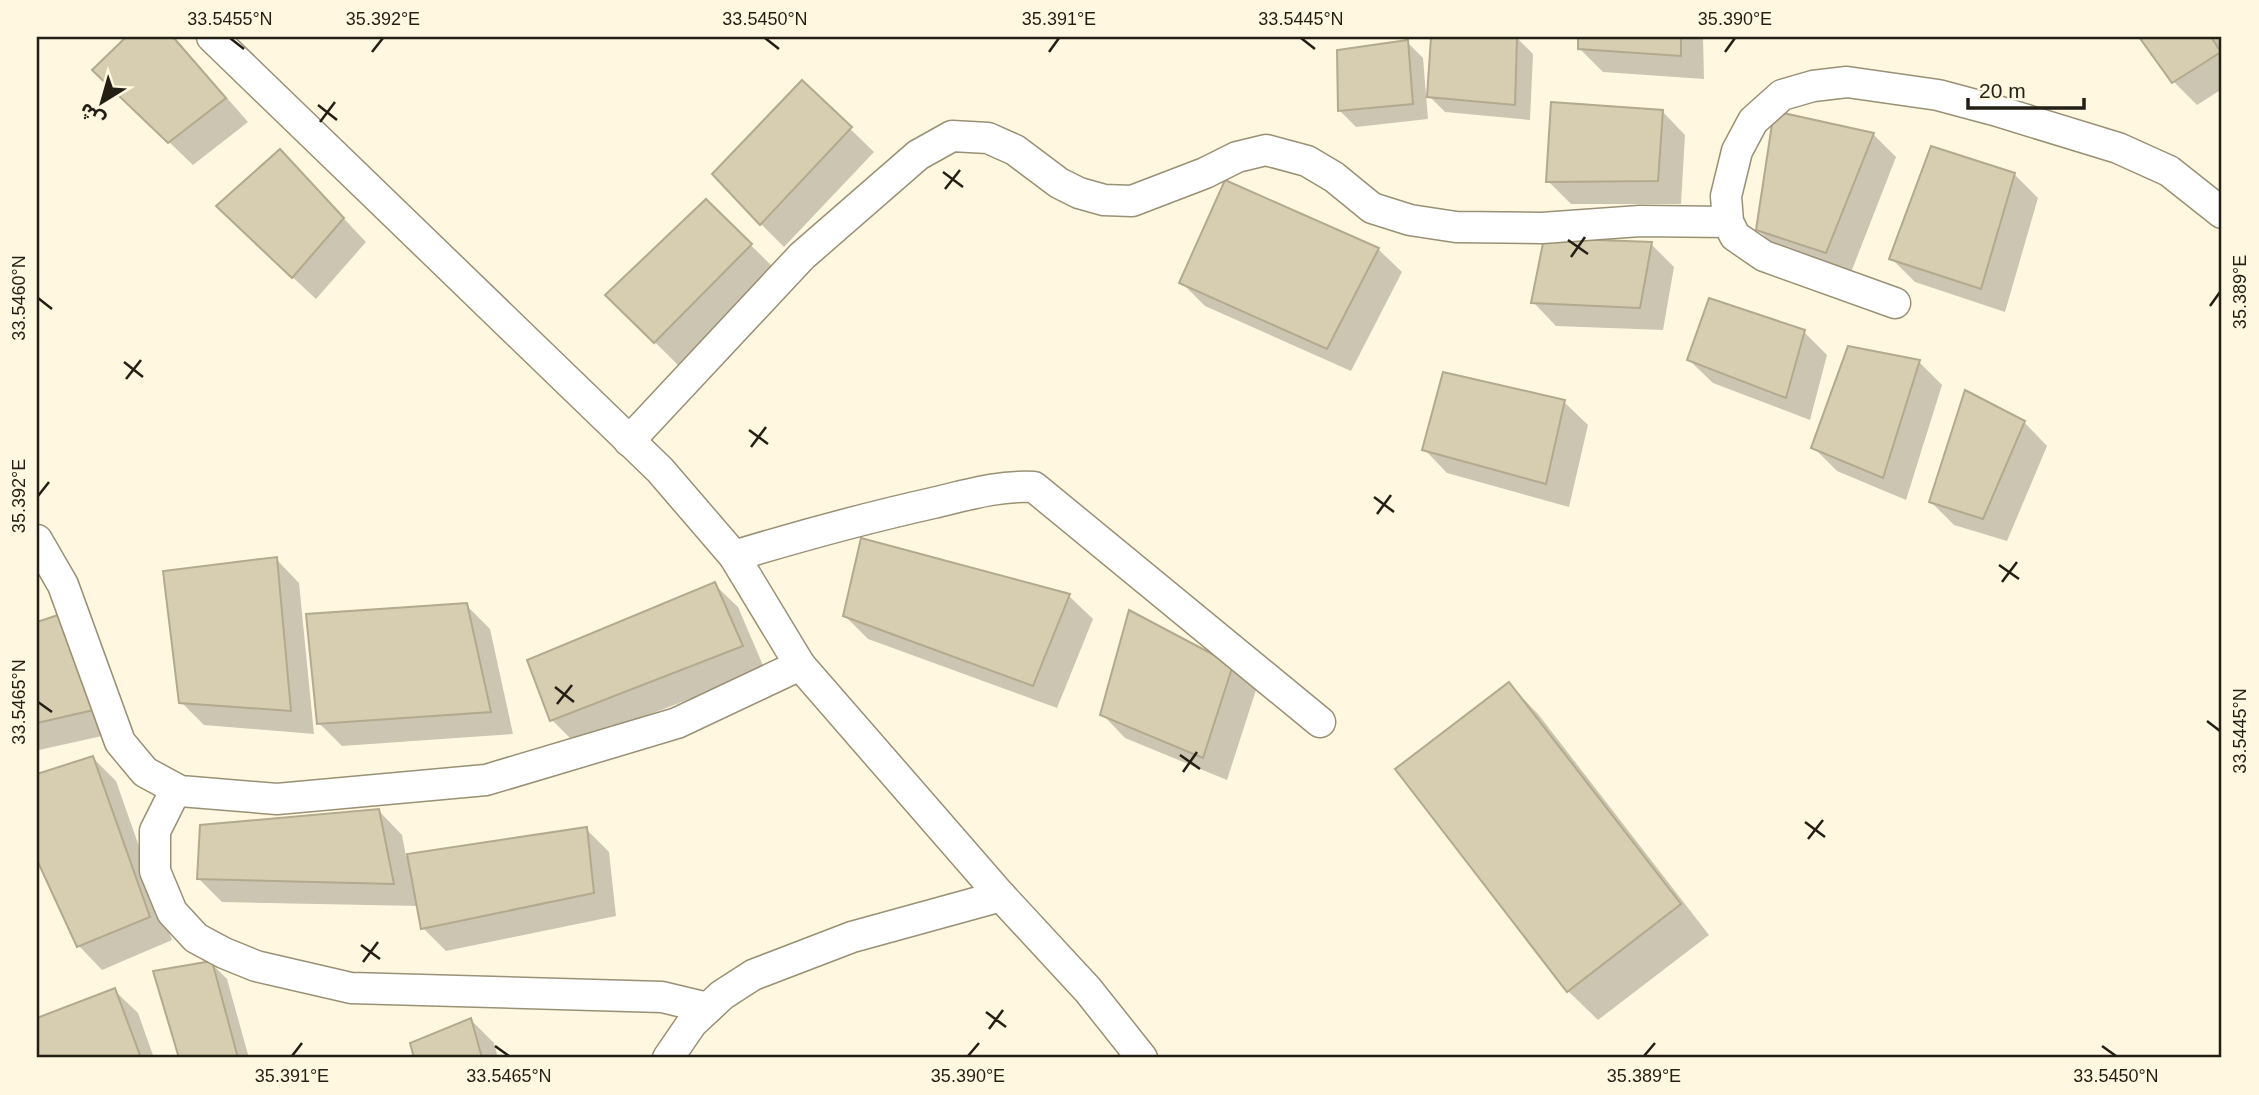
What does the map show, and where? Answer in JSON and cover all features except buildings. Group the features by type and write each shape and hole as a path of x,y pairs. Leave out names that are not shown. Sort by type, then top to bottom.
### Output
{"street":[{"path":"212,37 660,470 734,556 800,665 1001,896 1088,990 1142,1058"},
{"path":"1895,303 1764,256 1735,236 1728,222 1726,196 1737,151 1753,121 1782,95 1813,86 1847,82 1938,96 1994,110 2118,148 2169,171 2222,213"},
{"path":"629,441 802,256 918,155 952,136 988,138 1015,149 1059,183 1079,193 1104,200 1132,201 1205,173 1237,157 1266,150 1307,161 1334,177 1372,208 1410,220 1455,228 1542,228 1640,221 1728,222"},
{"path":"734,556 805,534 906,509 1009,486 1034,487 1320,722"},
{"path":"37,540 63,585 120,742 145,772 176,789 277,799 486,780 677,723 800,665"},
{"path":"176,789 155,831 155,871 172,912 196,938 224,953 256,966 351,988 662,998 708,1008"},
{"path":"668,1058 692,1023 722,995 753,975 852,937 1001,896"}]}
